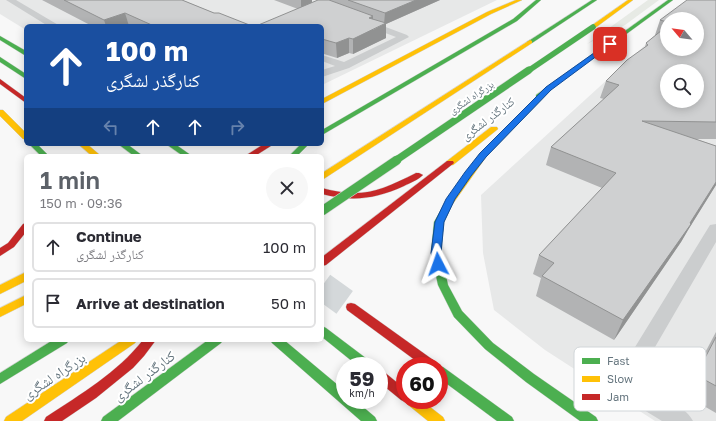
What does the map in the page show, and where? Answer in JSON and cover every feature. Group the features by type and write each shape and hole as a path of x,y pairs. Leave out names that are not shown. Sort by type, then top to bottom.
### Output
{"main road":[{"path":"324,101 489,13 520,0"},
{"path":"440,50 529,0"},
{"path":"324,132 515,20 539,0"},
{"name":"بزرگراه لشگری","path":"324,176 595,0"},
{"name":"بزرگراه لشگری","path":"324,210 631,0"},
{"name":"کنارگذر لشگری","path":"324,260 504,121 671,0"},
{"path":"0,38 24,53"},
{"path":"0,59 24,76"},
{"path":"0,81 24,99"},
{"path":"548,89 483,155 451,199 439,222 436,253 443,285 458,314 489,346 518,369 574,409"},
{"path":"0,112 24,135"},
{"path":"324,193 333,196 352,198 373,196 420,175 504,121"},
{"path":"35,146 43,154"},
{"path":"84,146 94,154"},
{"path":"125,146 136,154"},
{"path":"173,146 185,154"},
{"path":"252,154 266,146"},
{"path":"295,154 303,146"},
{"path":"0,254 11,245 24,229"},
{"path":"324,248 332,254"},
{"path":"0,290 24,277"},
{"path":"0,313 24,300"},
{"path":"351,306 420,357"},
{"path":"324,333 355,357"},
{"name":"بزرگراه لشگری","path":"0,379 59,342"},
{"name":"بزرگراه لشگری","path":"11,421 128,342"},
{"path":"51,421 126,366 149,342"},
{"name":"کنارگذر لشگری","path":"108,421 213,342"},
{"path":"278,342 336,392"},
{"path":"448,378 507,421"},
{"path":"388,382 396,389"},
{"path":"356,409 370,421"},
{"path":"423,409 438,421"},
{"path":"577,411 591,421"}],"lane":[{"path":"10,0 52,24"},
{"path":"324,73 345,66 404,37 360,20"},
{"path":"324,59 345,66"},
{"path":"645,347 716,229"},
{"path":"665,411 682,421"}],"shaded area":[{"path":"0,0 497,0 324,84 324,24 24,24 24,29 0,14"},
{"path":"648,0 659,0 625,25 587,44"},
{"path":"716,0 716,421 655,421 640,411 706,411 706,347 574,347 574,369 545,350 494,310 483,253 481,195 660,31 660,56 704,56 704,12"}],"building":[{"path":"64,0 182,0 247,24 150,24 125,13 104,20"},
{"path":"318,0 329,0 373,16 369,18 386,23 353,39 349,38 336,43 324,40 324,24 261,24"},
{"path":"348,0 416,0 385,13"},
{"path":"687,0 716,0 716,122 642,121 716,146 716,182 690,223 691,224 623,320 542,276 554,263 539,255 616,173 551,147 619,85 606,81 627,60 648,45 646,43 660,32 660,56 704,56 704,12 671,12"},
{"path":"716,337 716,386 706,380 706,356"}],"tunnel":[{"path":"324,287 351,307"}],"traffic: fast":[{"path":"324,132 515,20 539,0"},
{"path":"530,42 595,0"},
{"path":"538,96 671,0"},
{"path":"324,210 593,27"},
{"path":"0,38 24,53"},
{"path":"0,59 24,76"},
{"path":"35,146 43,154"},
{"path":"125,146 136,154"},
{"path":"173,146 185,154"},
{"path":"295,154 303,146"},
{"path":"449,203 439,222 436,253 443,285 458,314 489,346 530,378 574,409"},
{"path":"324,333 355,357"},
{"path":"0,379 60,342"},
{"path":"108,421 214,342"},
{"path":"278,342 336,391"},
{"path":"448,378 507,421"},
{"path":"356,409 370,421"},
{"path":"577,411 591,421"}],"traffic: slow":[{"path":"324,101 489,13 520,0"},
{"path":"593,27 631,0"},
{"path":"324,176 530,42"},
{"path":"449,203 483,155 549,89"},
{"path":"0,112 24,135"},
{"path":"450,163 494,129"},
{"path":"84,146 94,154"},
{"path":"0,290 24,277"},
{"path":"0,313 24,300"},
{"path":"11,421 128,342"},
{"path":"423,409 438,421"}],"traffic: jam":[{"path":"0,81 24,99"},
{"path":"252,154 266,146"},
{"path":"324,260 450,163"},
{"path":"324,192 349,197 372,195 394,187 419,175"},
{"path":"0,253 11,245 24,229"},
{"path":"351,307 420,357"},
{"path":"51,421 117,375 140,353 148,342"},
{"path":"388,382 396,389"}],"route":[{"path":"438,264 436,253 439,222 451,199 468,174 483,155 548,89 610,44"}]}
